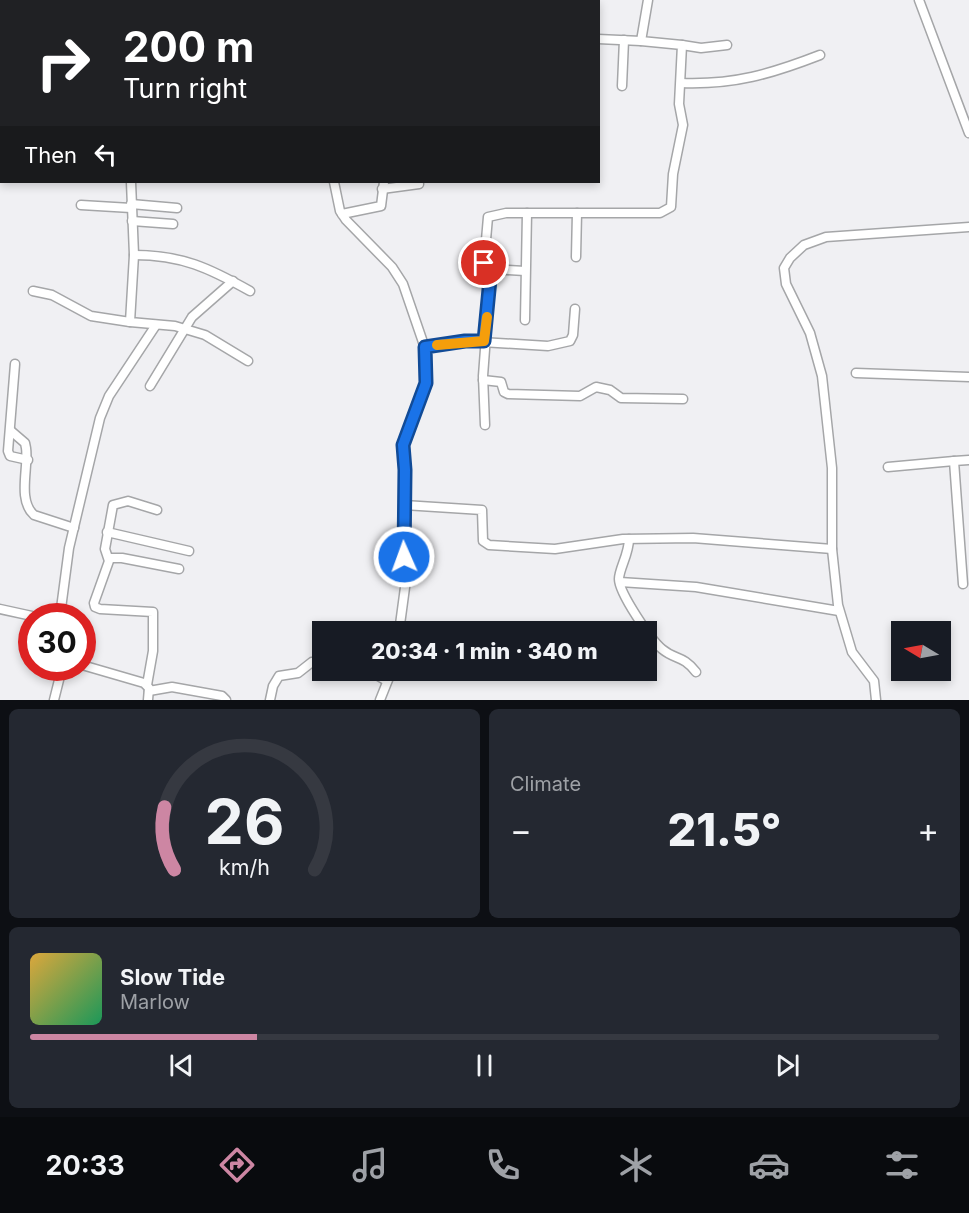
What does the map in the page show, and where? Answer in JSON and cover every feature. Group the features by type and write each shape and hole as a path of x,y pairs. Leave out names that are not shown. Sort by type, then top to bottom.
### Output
{"street":[{"path":"641,41 648,0"},
{"path":"919,0 969,133"},
{"path":"600,39 701,48 728,45"},
{"path":"622,86 624,40"},
{"path":"525,271 486,267 484,263 488,217 499,213 660,213 669,210 683,125 679,104 682,45"},
{"path":"681,83 729,83 749,79 820,55"},
{"path":"130,322 134,255 131,183"},
{"path":"334,183 342,214 392,267 403,284 425,347 426,383 403,445 406,580 400,621"},
{"path":"342,214 379,207 383,185 419,184"},
{"path":"81,205 177,208"},
{"path":"525,320 527,213"},
{"path":"576,256 577,213"},
{"path":"132,221 173,224"},
{"path":"876,700 874,681 852,652 839,611 832,549 832,468 822,376 810,333 786,284 784,268 789,258 804,245 826,237 969,227"},
{"path":"134,255 173,256 190,261 250,291"},
{"path":"485,425 484,341 491,269"},
{"path":"150,386 167,360 183,328 192,317 233,281"},
{"path":"33,291 52,295 91,316 183,328 208,336 248,361"},
{"path":"425,347 465,341 548,346 570,341 573,335 575,309"},
{"path":"62,603 74,528 99,418 110,396 156,325"},
{"path":"15,364 9,454 28,460"},
{"path":"856,373 969,377"},
{"path":"483,380 501,382 504,392 508,394 580,396 596,387 610,390 621,398 683,399"},
{"path":"11,431 25,443 28,460 25,485 29,511 34,515 74,528"},
{"path":"888,467 969,460"},
{"path":"954,461 963,584"},
{"path":"148,692 153,651 153,612 95,607 109,558 105,549 111,511 117,503 128,501 157,510"},
{"path":"404,505 482,510 483,541 486,544 555,549 626,539 703,539 832,549"},
{"path":"107,532 189,551"},
{"path":"626,539 628,555 620,582 634,611 657,643 668,653 686,660 696,672"},
{"path":"109,558 122,558 178,569"},
{"path":"620,582 696,587 839,611"},
{"path":"0,609 18,613"},
{"path":"270,700 273,686 279,676 298,673 312,662"},
{"path":"96,669 133,678 148,692"},
{"path":"54,700 59,681"},
{"path":"380,700 387,681"},
{"path":"148,692 172,687 222,696 226,700"}],"slow traffic":[{"path":"437,345 484,341 487,317"}],"route":[{"path":"404,557 406,488 403,445 405,433 421,400 426,383 425,347 453,342 484,341 491,269 487,268 484,263"}]}
